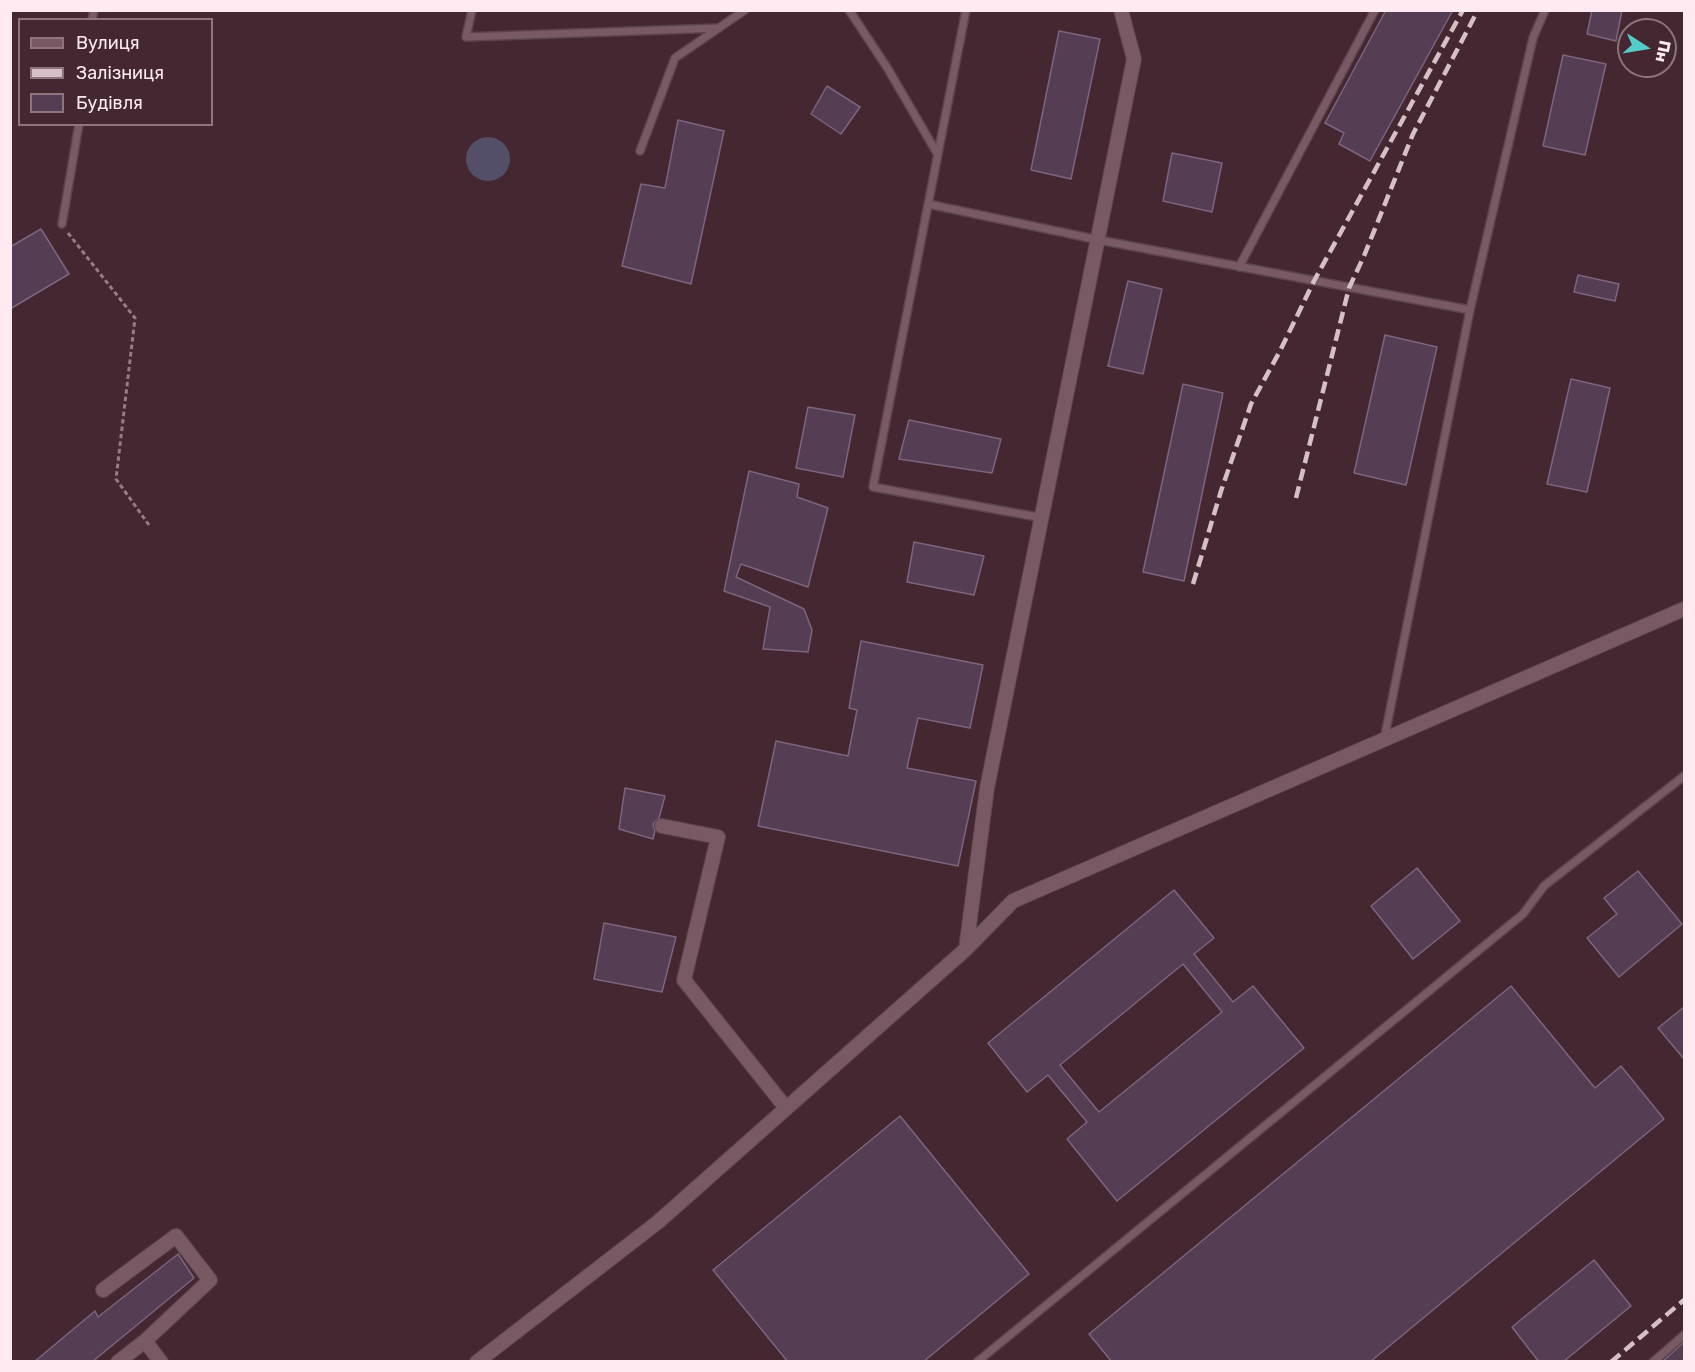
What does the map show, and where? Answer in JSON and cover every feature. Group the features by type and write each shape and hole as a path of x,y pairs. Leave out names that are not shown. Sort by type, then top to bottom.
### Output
{"street":[{"path":"966,949 987,788 1134,59 1121,10"},
{"path":"477,1362 658,1222 966,949 1013,901 1684,609"},
{"path":"662,826 718,837 684,980 786,1108"},
{"path":"103,1290 176,1236 210,1280 145,1341 118,1362"},
{"path":"145,1341 161,1362"}],"lane":[{"path":"472,10 466,37 718,28"},
{"path":"640,151 675,58 746,10"},
{"path":"849,10 888,69 938,155"},
{"path":"966,10 873,487 1043,518"},
{"path":"1239,267 1374,10"},
{"path":"1384,741 1470,310 1533,38 1545,10"},
{"path":"62,224 79,126"},
{"path":"928,204 1099,240 1470,310"},
{"path":"977,1362 1523,914 1544,886 1684,776"},
{"path":"1653,1362 1684,1335"}],"path":[{"path":"62,224 135,318 116,479 149,525"}],"shaded area":[{"path":"488,137 503,144 510,159 503,174 488,181 473,174 466,159 473,144"}],"building":[{"path":"1386,10 1453,10 1370,161 1339,144 1344,133 1325,123"},
{"path":"1592,10 1622,10 1620,18 1617,18 1616,41 1587,34"},
{"path":"1059,31 1100,39 1071,179 1031,170"},
{"path":"1563,55 1606,64 1585,155 1543,146"},
{"path":"827,86 860,107 841,134 811,114"},
{"path":"678,120 724,131 691,284 622,266 641,184 665,188"},
{"path":"1172,153 1222,163 1212,212 1163,201"},
{"path":"41,229 69,274 10,309 10,247"},
{"path":"1578,275 1619,284 1615,301 1574,292"},
{"path":"1128,281 1162,289 1143,374 1108,366"},
{"path":"1385,335 1437,347 1406,485 1354,473"},
{"path":"1571,379 1610,388 1587,492 1547,484"},
{"path":"1183,384 1223,393 1184,581 1143,572"},
{"path":"808,407 855,415 843,477 796,468"},
{"path":"909,420 1001,439 992,473 899,459"},
{"path":"749,471 799,484 797,497 828,508 808,587 741,564 736,577 804,609 812,630 808,652 763,649 770,607 724,591"},
{"path":"914,542 984,556 974,595 907,582"},
{"path":"861,641 983,665 970,728 918,718 907,768 976,781 958,866 758,826 776,741 848,756 857,710 849,708"},
{"path":"625,788 665,796 659,818 653,824 655,831 653,839 619,829"},
{"path":"1417,868 1460,921 1413,959 1371,906"},
{"path":"1638,871 1682,924 1619,977 1587,938 1617,914 1604,898"},
{"path":"1174,890 1214,938 1194,954 1233,1002 1253,986 1304,1048 1117,1201 1067,1139 1087,1122 1048,1075 1027,1092 988,1043","holes":["1183,964 1222,1012 1099,1112 1060,1065"]},
{"path":"604,923 676,937 662,992 594,979"},
{"path":"1511,986 1595,1088 1621,1066 1664,1119 1370,1362 1112,1362 1089,1334"},
{"path":"1684,1007 1684,1059 1658,1028"},
{"path":"900,1116 1029,1274 923,1362 788,1362 713,1270"},
{"path":"178,1254 194,1278 92,1362 34,1362 95,1311 98,1317"},
{"path":"1594,1260 1631,1306 1563,1362 1539,1362 1512,1327"},
{"path":"1684,1342 1684,1362 1662,1362"}],"railway":[{"path":"1193,584 1221,491 1251,404 1314,281 1463,10"},
{"path":"1296,498 1349,288 1413,134 1478,10"},
{"path":"1611,1362 1684,1300"}]}
